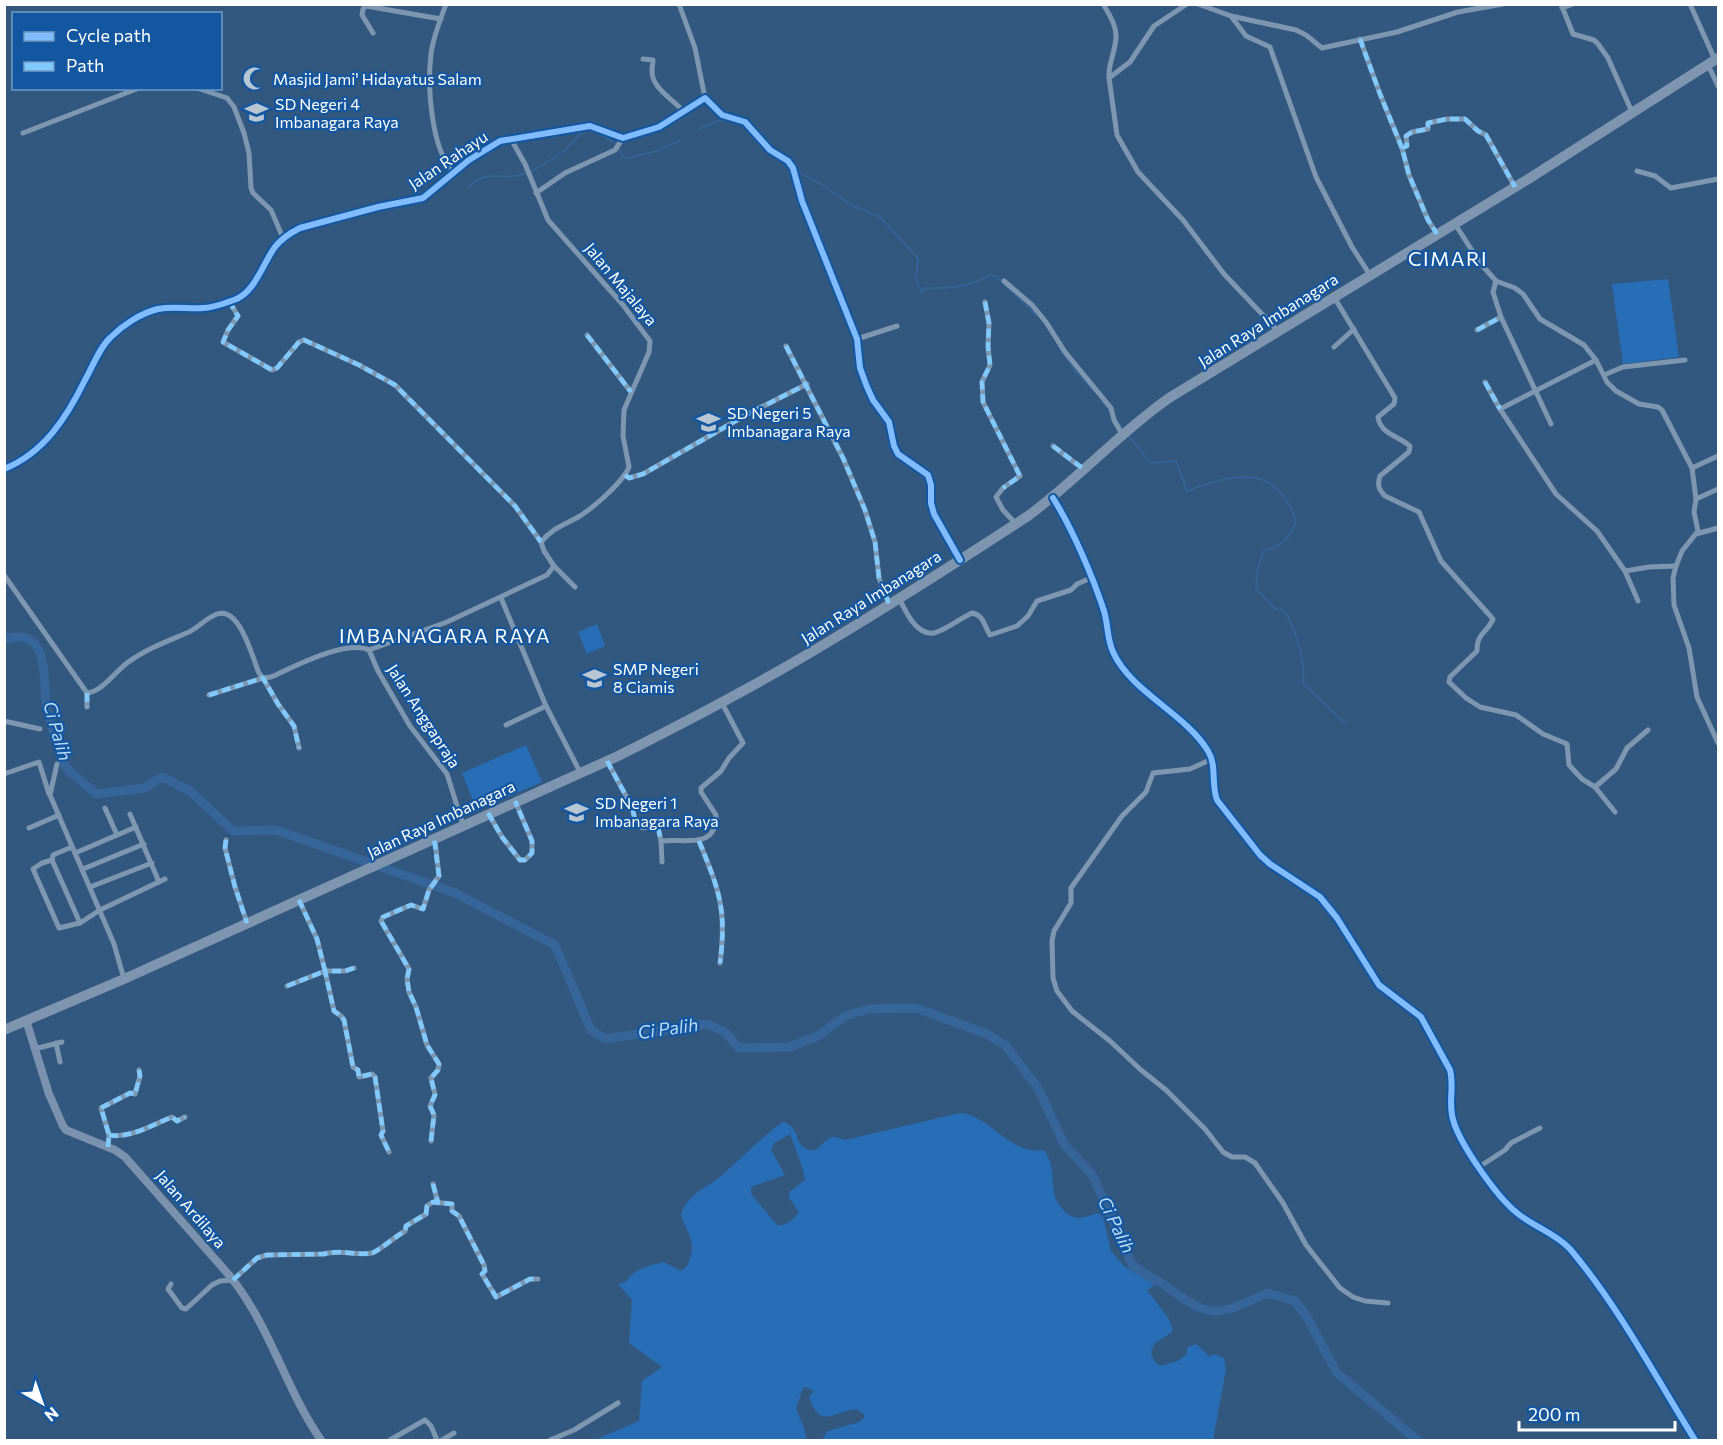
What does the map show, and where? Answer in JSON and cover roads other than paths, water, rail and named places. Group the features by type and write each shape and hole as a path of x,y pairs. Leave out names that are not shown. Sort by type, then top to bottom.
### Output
{"highway":[{"name":"Jalan Raya Imbanagara","path":"4,1030 363,872 607,760 723,703 828,642 1016,524 1053,498 1124,432 1169,398 1515,187 1714,61"}],"street":[{"path":"446,4 431,52 430,94 438,141 447,165 453,172"},
{"path":"679,4 695,48 705,98 722,115 745,122 770,150 788,161 794,170 802,201 857,339 863,378 873,400 889,422 896,451 902,458 928,475 934,514 960,560"},
{"path":"1103,4 1116,33 1115,46 1109,65 1109,78 1117,135 1138,172 1183,220 1224,274 1278,331"},
{"path":"1109,78 1130,62 1154,26 1187,4"},
{"path":"1198,4 1231,16 1296,30 1322,48 1397,32 1458,12 1503,4"},
{"path":"1573,4 1561,6 1573,34 1594,40 1604,52 1633,114"},
{"path":"1690,4 1714,61 1719,86"},
{"path":"373,33 362,15 366,6 441,19"},
{"path":"1231,16 1246,36 1266,44 1273,53 1316,177 1352,247 1370,276"},
{"path":"1360,39 1402,148 1416,194 1437,234"},
{"path":"643,59 653,60 652,70 656,82 665,96 672,98 683,111"},
{"path":"23,133 134,90"},
{"path":"205,90 232,103 247,142 251,188 270,210 283,238"},
{"path":"536,193 565,173 618,147 623,138 650,131 705,98"},
{"path":"1402,148 1407,146 1406,136 1418,130 1428,129 1428,123 1447,119 1465,119 1486,135 1515,187"},
{"name":"Jalan Rahayu","path":"4,469 38,449 74,403 103,348 121,329 137,318 158,309 207,308 241,296 250,287 275,247 283,238 300,228 378,207 423,198 453,172 491,145 511,139 590,126 623,138"},
{"name":"Jalan Majalaya","path":"511,139 530,175 543,212 649,338 649,352 631,392 622,424 629,467 625,475"},
{"path":"1637,171 1655,176 1671,188 1719,178"},
{"path":"1455,224 1480,263 1496,281 1507,283 1519,290 1540,319 1584,345 1616,391 1629,400 1662,410 1678,445 1692,468 1696,499 1694,509 1698,528 1682,551 1676,566 1673,578 1674,605 1689,648 1697,697 1719,743"},
{"path":"1004,281 1032,305 1046,322 1065,352 1113,411 1113,419 1124,432"},
{"path":"1496,281 1493,292 1501,318 1551,424"},
{"path":"1334,297 1395,398 1394,404 1378,417 1379,423 1390,435 1403,441 1410,449 1380,476 1378,487 1385,496 1419,512 1444,565 1493,619 1477,641 1477,651 1452,675 1449,682 1480,707 1516,715 1543,734 1564,742 1568,747 1569,765 1582,779 1595,787 1615,812"},
{"path":"229,301 238,316 222,340 226,345 272,370 277,368 299,342 304,340 359,364 375,375 382,376 411,400 436,428 513,503 542,542 544,551 554,566 575,587"},
{"path":"985,302 989,323 990,365 982,382 983,402 1020,477 1003,488 996,497 1003,510 1016,524"},
{"path":"1477,330 1501,318"},
{"path":"857,339 897,326"},
{"path":"1334,346 1354,329"},
{"path":"588,335 631,392"},
{"path":"786,346 843,458 869,519 875,542 879,578 894,601 925,631 934,633 972,613 983,620 990,635 1017,626 1028,616 1037,601 1071,590 1077,584 1091,578"},
{"path":"1500,409 1596,360"},
{"path":"1604,375 1623,367 1685,360"},
{"path":"1485,382 1556,494 1593,525 1625,571 1638,601"},
{"path":"542,542 558,527 587,511 625,475 629,478 635,477 648,471 746,415 807,384"},
{"path":"1053,446 1085,470"},
{"path":"1692,468 1719,456"},
{"path":"1696,499 1719,489"},
{"path":"1053,498 1061,510 1091,578 1104,613 1113,651 1118,660 1138,685 1208,750 1212,759 1213,791 1216,800 1256,850 1270,864 1320,897 1337,918 1379,985 1414,1010 1428,1027 1450,1070 1454,1122 1479,1167 1515,1212 1550,1233 1569,1248 1628,1330 1695,1440"},
{"path":"1696,534 1719,528"},
{"path":"209,695 271,677 315,658 350,647 362,646 369,650 447,622 543,578 551,572 554,566"},
{"path":"1625,571 1656,566 1676,566"},
{"path":"4,575 87,693 87,706"},
{"path":"501,598 546,706 580,772"},
{"path":"87,693 95,691 127,663 190,631 208,618 224,613 230,615 239,625 259,673 294,726 298,748"},
{"name":"Jalan Anggapraja","path":"369,650 378,671 410,726 447,774 463,825"},
{"path":"661,841 699,841 711,834 716,814 701,792 701,788 721,771 743,743 723,703"},
{"path":"506,725 546,706"},
{"path":"4,721 40,729"},
{"path":"1595,787 1616,769 1628,748 1648,730"},
{"path":"1212,759 1190,770 1154,773 1145,795 1122,816 1071,888 1071,903 1054,931 1052,941 1055,984 1062,999 1072,1011 1166,1090 1205,1129 1223,1152 1232,1157 1245,1157 1255,1163 1283,1203 1306,1245 1340,1288 1353,1297 1365,1301 1388,1303"},
{"path":"607,760 632,807 636,824 643,828 655,825 658,827 662,862"},
{"path":"4,774 39,762 50,795 114,944 124,979"},
{"path":"50,795 57,764"},
{"path":"44,774 55,775"},
{"path":"488,813 520,860 525,860 532,853 532,841 515,801"},
{"path":"105,808 117,835"},
{"path":"52,860 33,868 55,921 61,928 80,922 162,880 130,814"},
{"path":"29,828 59,815"},
{"path":"80,922 52,860 53,855 74,850 136,827"},
{"path":"431,1141 434,1115 430,1106 435,1095 431,1078 438,1070 439,1064 427,1046 416,1007 409,992 407,979 409,969 381,921 383,917 411,905 423,909 430,887 436,882 439,874 434,838"},
{"path":"226,840 225,848 247,923"},
{"path":"699,841 720,894 723,931 720,963"},
{"path":"83,869 144,844"},
{"path":"90,887 152,863"},
{"path":"299,900 317,939 334,1011 344,1020 353,1067 357,1070 359,1077 372,1074 375,1077 384,1132 381,1135 389,1152"},
{"path":"287,986 325,971 345,971 354,968"},
{"name":"Jalan Ardilaya","path":"26,1020 49,1094 63,1126 66,1130 125,1156 233,1280 266,1333 299,1405 321,1440"},
{"path":"34,1049 59,1042 60,1062"},
{"path":"108,1147 109,1135 101,1108 130,1093 135,1095 140,1076 139,1070"},
{"path":"109,1135 129,1134 172,1117 177,1121 185,1117"},
{"path":"1479,1167 1505,1150 1511,1143 1540,1128"},
{"path":"433,1184 438,1203"},
{"path":"171,1284 168,1289 182,1308 186,1309 212,1285 220,1281 233,1280 257,1258 267,1255 324,1254 332,1251 356,1254 375,1252 396,1235 405,1231 406,1226 414,1220 426,1214 427,1206 433,1202 452,1204 452,1211 458,1213 484,1265 485,1271 482,1274 496,1297 530,1279 538,1279"},
{"path":"550,1440 574,1431 618,1403"},
{"path":"390,1440 424,1420 431,1426 436,1440"},
{"path":"442,1440 454,1433"}],"waterway":[{"path":"699,129 720,120 736,122"},
{"path":"531,171 561,153 585,129"},
{"path":"590,129 617,144"},
{"path":"755,137 763,149 790,167"},
{"path":"619,149 624,158 627,158 657,151 681,140"},
{"path":"796,171 823,185 851,205 880,217 918,258 916,280 922,293 925,288 960,286 991,275 997,277 1036,315"},
{"path":"468,188 475,181 489,176 518,176 526,173"},
{"path":"1058,346 1077,373 1094,391"},
{"path":"1102,402 1109,410"},
{"path":"1117,421 1123,429"},
{"path":"1128,435 1149,461 1153,463 1176,461 1187,491 1221,480 1251,477 1264,480 1276,488 1287,501 1296,520 1292,532 1275,547 1263,551 1257,573 1256,589 1275,609 1283,610 1292,625 1301,656 1303,683 1345,723"},
{"name":"Ci Palih","path":"4,639 20,637 31,640 38,648 44,670 47,708 63,762 96,794 145,788 162,777 190,791 233,831 276,830 455,893 555,945 591,1030 605,1039 707,1024 725,1032 739,1048 790,1047 818,1036 845,1016 869,1009 916,1008 987,1034 1006,1046 1038,1088 1064,1144 1093,1176 1132,1264 1203,1309 1223,1310 1267,1293 1295,1301 1307,1317 1337,1373 1417,1440"}],"place":[{"name":"Masjid Jami' Hidayatus Salam","path":"255,79"},
{"name":"SD Negeri 4 Imbanagara Raya","path":"257,113"},
{"name":"SD Negeri 5 Imbanagara Raya","path":"709,422"},
{"name":"SMP Negeri 8 Ciamis","path":"595,678"},
{"name":"SD Negeri 1 Imbanagara Raya","path":"577,812"}],"district":[{"name":"CIMARI","path":"1448,259"},
{"name":"IMBANAGARA RAYA","path":"445,636"}]}
